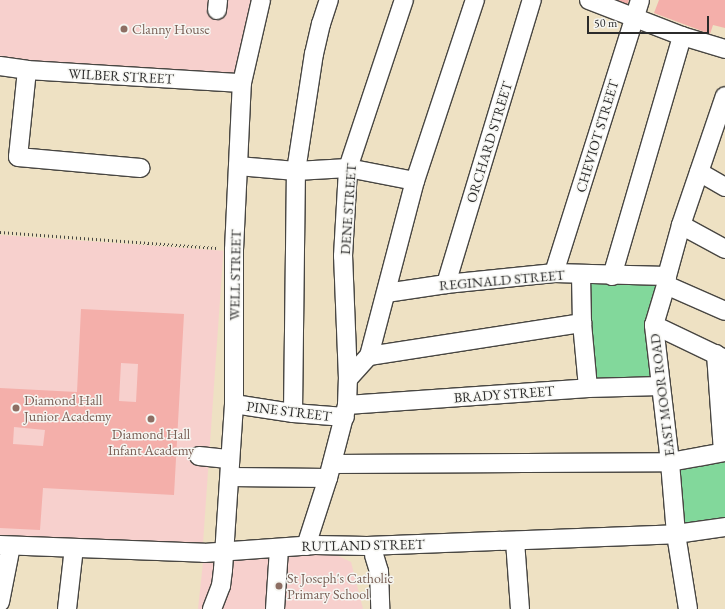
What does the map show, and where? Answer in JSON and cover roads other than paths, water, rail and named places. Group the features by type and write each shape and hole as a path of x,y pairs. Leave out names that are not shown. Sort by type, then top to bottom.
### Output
{"street":[{"name":"WELL STREET","path":"212,609 221,586 225,552 234,404 234,250 242,83 261,0"},
{"path":"293,413 296,171 314,54 321,24 329,0"},
{"name":"DENE STREET","path":"306,546 330,471 346,411 348,379 344,256 348,168 404,0"},
{"path":"348,379 369,356 415,181 475,0"},
{"name":"ORCHARD STREET","path":"446,284 532,0"},
{"path":"589,0 682,36 725,49"},
{"name":"CHEVIOT STREET","path":"554,273 640,0"},
{"path":"612,276 682,36"},
{"name":"WILBER STREET","path":"0,66 26,70 242,83"},
{"path":"26,70 18,157 141,168"},
{"name":"EAST MOOR ROAD","path":"688,609 676,534 662,386 654,325 681,225 699,172 720,128 725,96"},
{"path":"238,166 296,171 348,168 415,181"},
{"path":"699,172 725,187"},
{"path":"681,225 725,249"},
{"name":"REGINALD STREET","path":"386,293 446,284 554,273 667,281"},
{"path":"581,275 582,323 588,388"},
{"path":"667,281 725,311"},
{"path":"369,356 582,323"},
{"path":"197,455 230,468 330,471 670,462 724,452 720,356 654,325"},
{"name":"BRADY STREET","path":"346,411 588,388 662,386"},
{"name":"PINE STREET","path":"234,404 293,413 346,411"},
{"name":"RUTLAND STREET","path":"5,546 204,553 306,546 367,546 676,534 725,527"},
{"path":"515,541 520,609"},
{"path":"0,602 5,546"},
{"path":"67,609 74,548"},
{"path":"275,609 279,548"},
{"path":"374,555 379,571 380,609"}],"place":[{"name":"Clanny House","path":"124,29"},
{"name":"Diamond Hall Junior Academy","path":"16,408"},
{"name":"Diamond Hall Infant Academy","path":"151,419"},
{"name":"St Joseph's Catholic Primary School","path":"279,586"}]}
